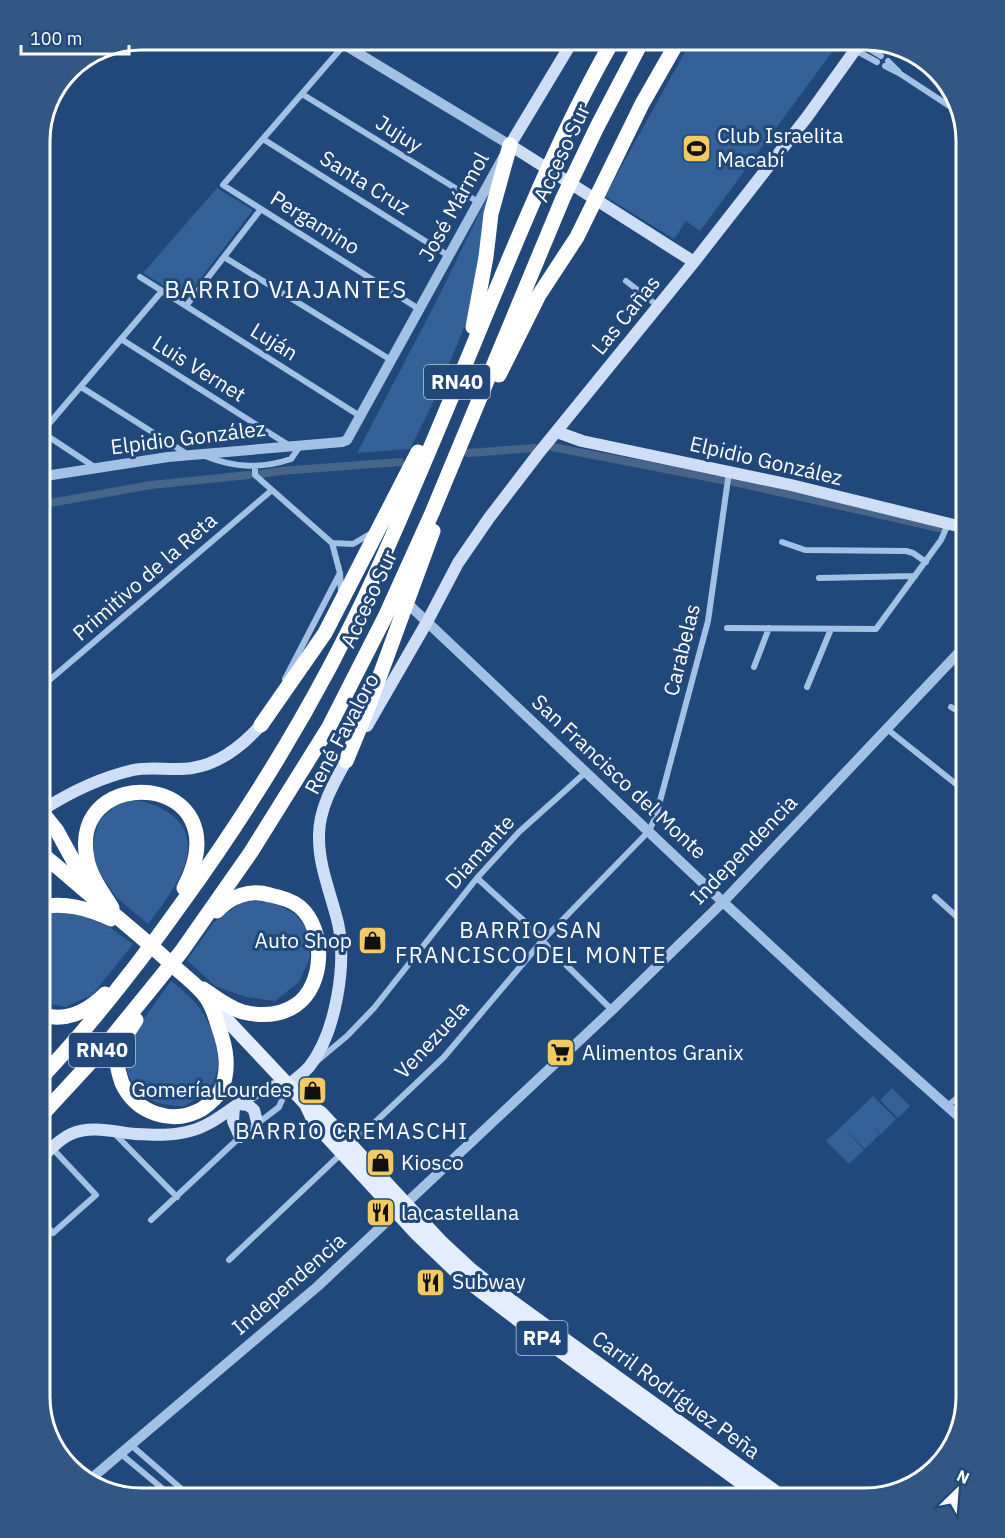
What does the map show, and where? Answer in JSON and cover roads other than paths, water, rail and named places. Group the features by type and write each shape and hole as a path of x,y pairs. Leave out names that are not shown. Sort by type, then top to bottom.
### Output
{"highway":[{"name":"Acceso Sur","path":"50,1068 95,1018 160,934 223,847 297,729 390,541 555,150 608,50"},
{"name":"Acceso Sur","path":"50,1106 99,1053 181,952 251,852 339,709 385,617 458,452 563,198 637,50"},
{"path":"346,761 432,535 458,452 491,392 539,295 577,237 642,104 673,50"},
{"path":"463,371 480,295 491,214 510,145"},
{"path":"261,725 325,633 417,454 453,390"},
{"path":"116,916 89,869 85,843 90,824 98,810 110,799 128,792 145,791 163,795 182,807 193,822 198,838 196,860 191,875 160,934"},
{"path":"50,823 57,831 70,858 96,900"},
{"path":"50,860 96,900"},
{"path":"50,873 96,900"},
{"path":"181,952 229,900 247,893 262,892 299,906 310,919 316,936 318,960 316,976 309,991 297,1004 287,1010 273,1014 240,1011 188,979"},
{"name":"RP4","path":"96,900 135,931"},
{"path":"50,906 62,904 84,909 135,931"},
{"name":"Carril Rodríguez Peña","path":"135,931 209,1001"},
{"path":"50,1018 66,1017 95,1004 140,960"},
{"path":"161,978 128,1034 117,1061 125,1090 147,1111 172,1117 191,1114 208,1105 220,1090 227,1061 224,1044 209,1001"}],"main road":[{"path":"568,50 510,145 694,262"},
{"name":"Las Cañas","path":"426,622 458,563 538,454 694,262 857,50"},
{"name":"Elpidio González","path":"557,432 582,441 729,472 956,526"},
{"name":"René Favaloro","path":"289,1085 309,1067 331,1021 341,976 339,926 325,877 319,836 326,799 426,622"},
{"path":"50,805 86,785 135,770 193,768 221,759 247,741 261,725"},
{"name":"Carril Rodríguez Peña","path":"209,1001 306,1104 321,1113 346,1149 402,1209 440,1257 484,1295 749,1488"},
{"path":"52,1148 71,1134 90,1130 156,1135 178,1134 205,1125 267,1087 289,1085"},
{"path":"237,1105 248,1105 254,1110 257,1122"},
{"path":"237,1105 234,1121 240,1137"},
{"name":"Carril Rodríguez Peña","path":"402,1209 511,1301 769,1488"}],"street":[{"path":"263,139 340,50"},
{"path":"352,50 510,145"},
{"path":"864,50 869,59"},
{"path":"869,59 879,59 870,50"},
{"path":"869,59 873,52"},
{"path":"886,63 949,106"},
{"name":"Jujuy","path":"302,94 478,202"},
{"name":"Pergamino","path":"263,139 223,185 419,309"},
{"name":"Santa Cruz","path":"263,139 449,256"},
{"name":"José Mármol","path":"342,442 347,440 510,145"},
{"path":"186,306 261,209"},
{"path":"224,257 391,360"},
{"name":"Luján","path":"140,277 360,416"},
{"path":"626,281 658,306"},
{"path":"50,421 162,291"},
{"name":"Luis Vernet","path":"121,339 295,446"},
{"path":"81,387 187,455"},
{"path":"50,437 96,468"},
{"name":"Elpidio González","path":"50,475 187,455 342,442"},
{"path":"199,454 224,464 255,467 291,459 295,446"},
{"path":"255,467 255,475 332,543 340,573 341,605"},
{"name":"Carabelas","path":"648,831 656,816 708,621 729,472"},
{"name":"Primitivo de la Reta","path":"50,680 272,490"},
{"path":"332,543 347,545 358,543 384,518"},
{"path":"727,628 876,629 926,562 941,540 948,524"},
{"path":"782,542 805,550 906,551 926,562"},
{"path":"261,725 340,573"},
{"path":"819,578 915,576"},
{"name":"San Francisco del Monte","path":"407,603 723,902 956,1114"},
{"path":"754,667 769,628"},
{"path":"807,687 831,629"},
{"name":"Independencia","path":"95,1476 318,1286 612,1010 723,902 956,656"},
{"path":"951,707 956,710"},
{"path":"887,729 956,784"},
{"name":"Diamante","path":"309,1067 342,1041 374,1008 477,878 519,832 586,771"},
{"name":"Venezuela","path":"229,1260 444,1057 542,941 648,831"},
{"path":"477,878 535,931 542,941 612,1010"},
{"path":"935,897 956,916"},
{"path":"151,1220 240,1137 280,1105 289,1085"},
{"path":"947,1106 956,1099"},
{"path":"111,1131 177,1197"},
{"path":"50,1231 52,1233 96,1195 52,1148"},
{"path":"131,1445 180,1488"},
{"path":"121,1454 162,1488"}],"waterway":[{"path":"552,447 722,480"},
{"path":"468,453 535,448"},
{"path":"261,474 400,462"},
{"path":"50,503 151,485 249,475"},
{"path":"734,482 939,528"}],"place":[{"name":"Club Israelita Macabí","path":"696,148"},
{"name":"Auto Shop","path":"373,941"},
{"name":"Alimentos Granix","path":"561,1053"},
{"name":"Gomería Lourdes","path":"313,1090"},
{"name":"Kiosco","path":"380,1163"},
{"name":"la castellana","path":"380,1213"},
{"name":"Subway","path":"431,1282"}],"district":[{"name":"BARRIO VIAJANTES","path":"286,290"},
{"name":"BARRIO SAN FRANCISCO DEL MONTE","path":"531,942"},
{"name":"BARRIO CREMASCHI","path":"352,1131"}]}
